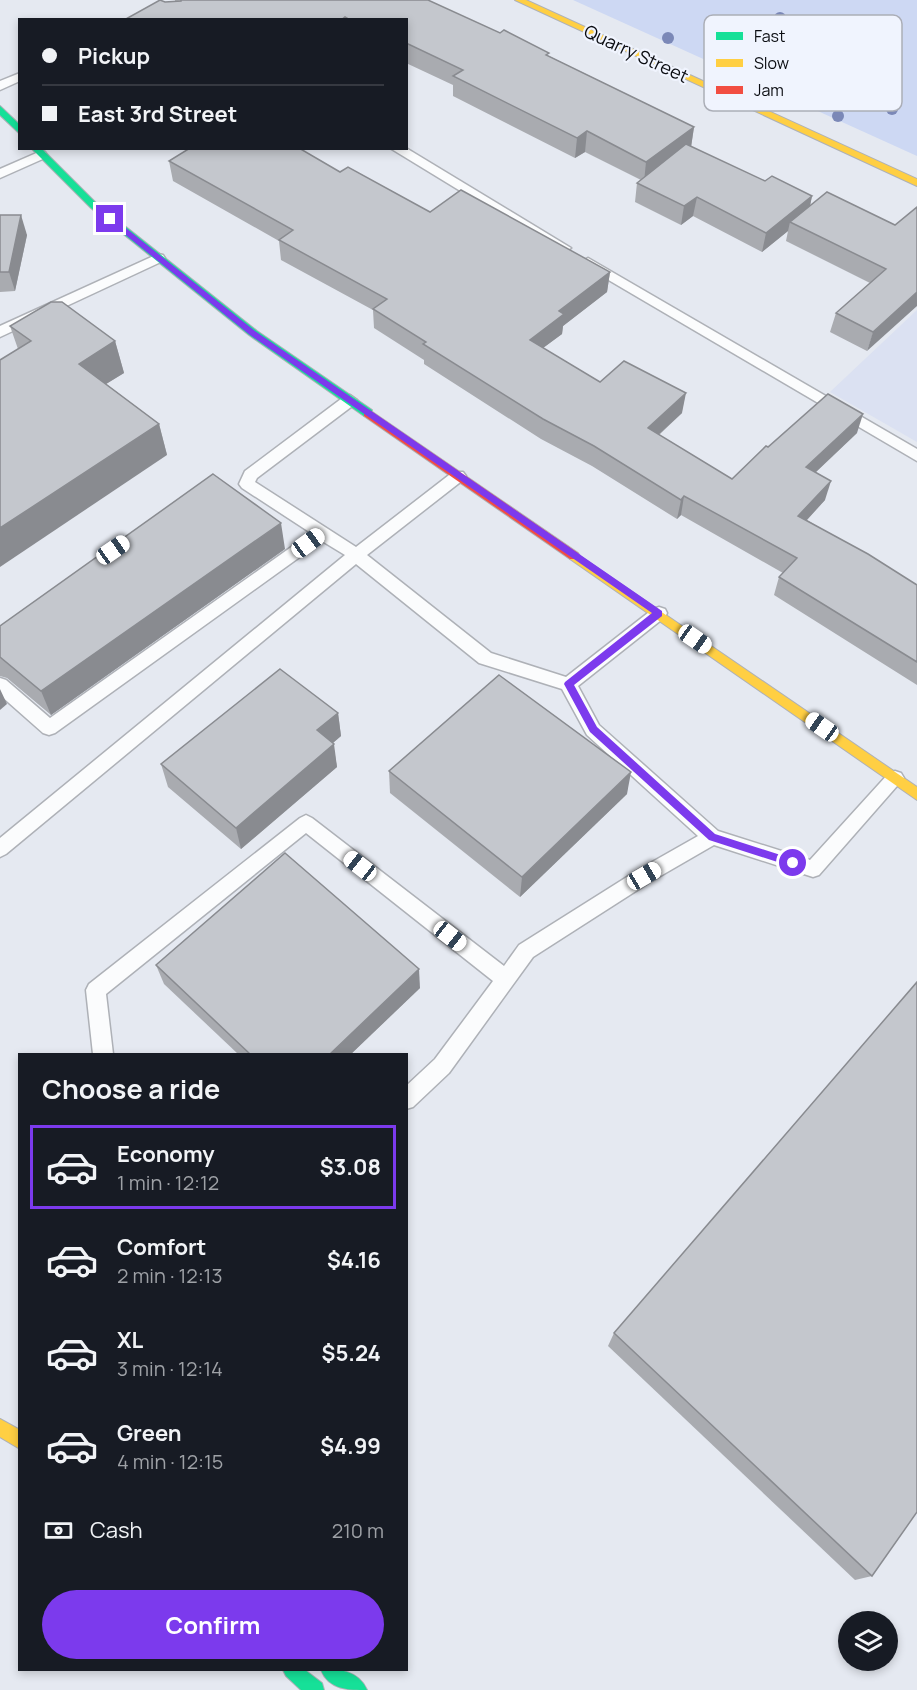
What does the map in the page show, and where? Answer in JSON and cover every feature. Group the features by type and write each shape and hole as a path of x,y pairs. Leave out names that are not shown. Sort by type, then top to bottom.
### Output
{"main road":[{"name":"Quarry Street","path":"519,0 704,85"},
{"path":"0,109 18,129"},
{"name":"Quarry Street","path":"760,111 917,183"},
{"path":"38,152 94,206 253,333 917,794"},
{"path":"0,1427 18,1440"},
{"path":"293,1671 315,1690"},
{"path":"331,1671 357,1690"}],"lane":[{"path":"0,86 18,77"},
{"path":"399,150 917,456"},
{"path":"0,174 38,152"},
{"path":"0,332 158,258"},
{"path":"350,400 250,475 248,481 250,487 356,555 485,658 568,684 593,729 712,837 813,869 895,778"},
{"path":"0,849 356,555 458,476"},
{"path":"228,486 248,481"},
{"path":"0,685 50,728 322,533"},
{"path":"568,684 658,613"},
{"path":"104,1053 96,990 306,823 505,979"},
{"path":"408,1098 442,1066 526,951 644,876 712,837"}],"shaded area":[{"path":"573,0 917,0 917,156 818,111 902,111 902,15 704,15 704,59"},
{"path":"917,310 917,442 830,392"}],"building":[{"path":"160,0 165,2 181,0 428,0 500,33 504,30 549,53 546,55 694,127 646,162 587,131 577,138 453,76 463,70 408,44 408,18 128,18"},
{"path":"686,144 765,181 772,176 812,196 766,233 697,197 684,206 637,183"},
{"path":"187,150 302,150 340,172 348,167 430,212 461,190 610,272 559,311 564,314 530,340 600,382 624,361 686,393 648,428 732,479 766,446 768,447 828,394 863,414 806,467 831,481 798,516 868,554 917,585 917,662 779,577 797,558 684,496 681,500 594,446 543,419 423,344 426,342 373,309 387,299 279,240 293,230 169,161"},
{"path":"827,192 895,225 917,207 917,292 873,332 836,313 886,269 790,222"},
{"path":"0,215 21,215 9,272 0,272"},
{"path":"51,302 62,302 115,341 79,364 159,424 0,528 0,360 31,341 10,326"},
{"path":"213,474 281,523 41,691 0,657 0,626"},
{"path":"280,669 338,713 317,730 334,744 236,828 161,764"},
{"path":"499,675 631,772 522,877 389,771"},
{"path":"285,853 419,969 331,1053 249,1053 156,965"},
{"path":"917,982 917,1512 872,1576 614,1333"}],"traffic: fast":[{"path":"0,109 18,129"},
{"path":"37,150 94,206 253,333 368,413"},
{"path":"293,1671 315,1690"},
{"path":"331,1671 358,1690"}],"traffic: slow":[{"path":"519,0 704,85"},
{"path":"760,111 917,183"},
{"path":"574,556 917,794"},
{"path":"0,1427 18,1440"}],"traffic: jam":[{"path":"368,413 574,556"}],"route":[{"path":"110,219 253,333 658,613 568,684 593,729 712,837 793,863"}]}
